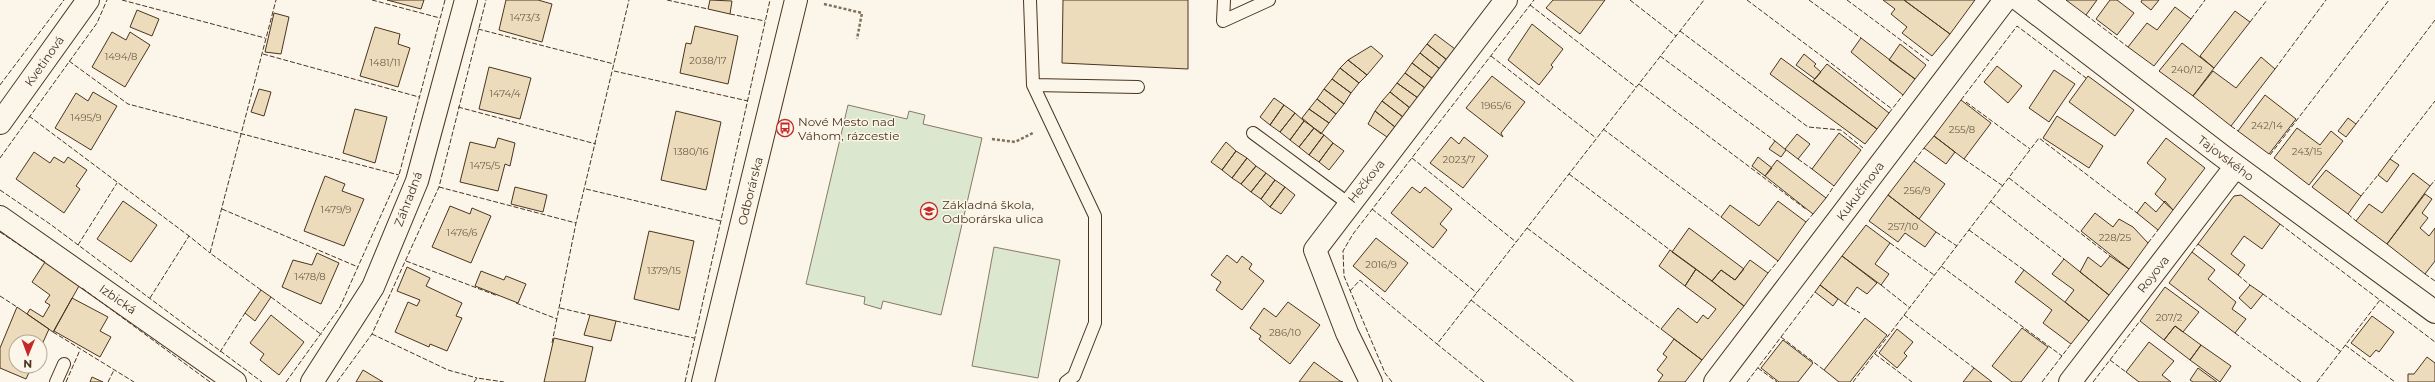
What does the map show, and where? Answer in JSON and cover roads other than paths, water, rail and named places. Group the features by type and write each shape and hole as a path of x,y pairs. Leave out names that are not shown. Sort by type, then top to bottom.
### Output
{"street":[{"name":"Kvetinová","path":"0,123 88,0"},
{"name":"Záhradná","path":"312,382 373,287 417,181 466,0"},
{"name":"Odborárska","path":"703,382 796,0"},
{"name":"Hečkova","path":"1371,382 1347,333 1315,250 1506,0"},
{"name":"Kukučínova","path":"1715,382 2005,0"},
{"name":"Tajovského","path":"2019,0 2236,166 2435,312"},
{"name":"Royova","path":"2070,382 2236,166"},
{"name":"Izbická","path":"0,217 235,382"}],"lane":[{"path":"1030,0 1033,85 1095,216 1095,323 1074,376 1066,382"},
{"path":"1224,0 1223,21 1269,0"},
{"path":"1033,85 1138,88"},
{"path":"1253,133 1349,204"},
{"path":"56,382 64,364"}],"place":[{"name":"Nové Mesto nad Váhom, rázcestie","path":"785,128"},
{"name":"Základná škola, Odborárska ulica","path":"929,211"}]}
